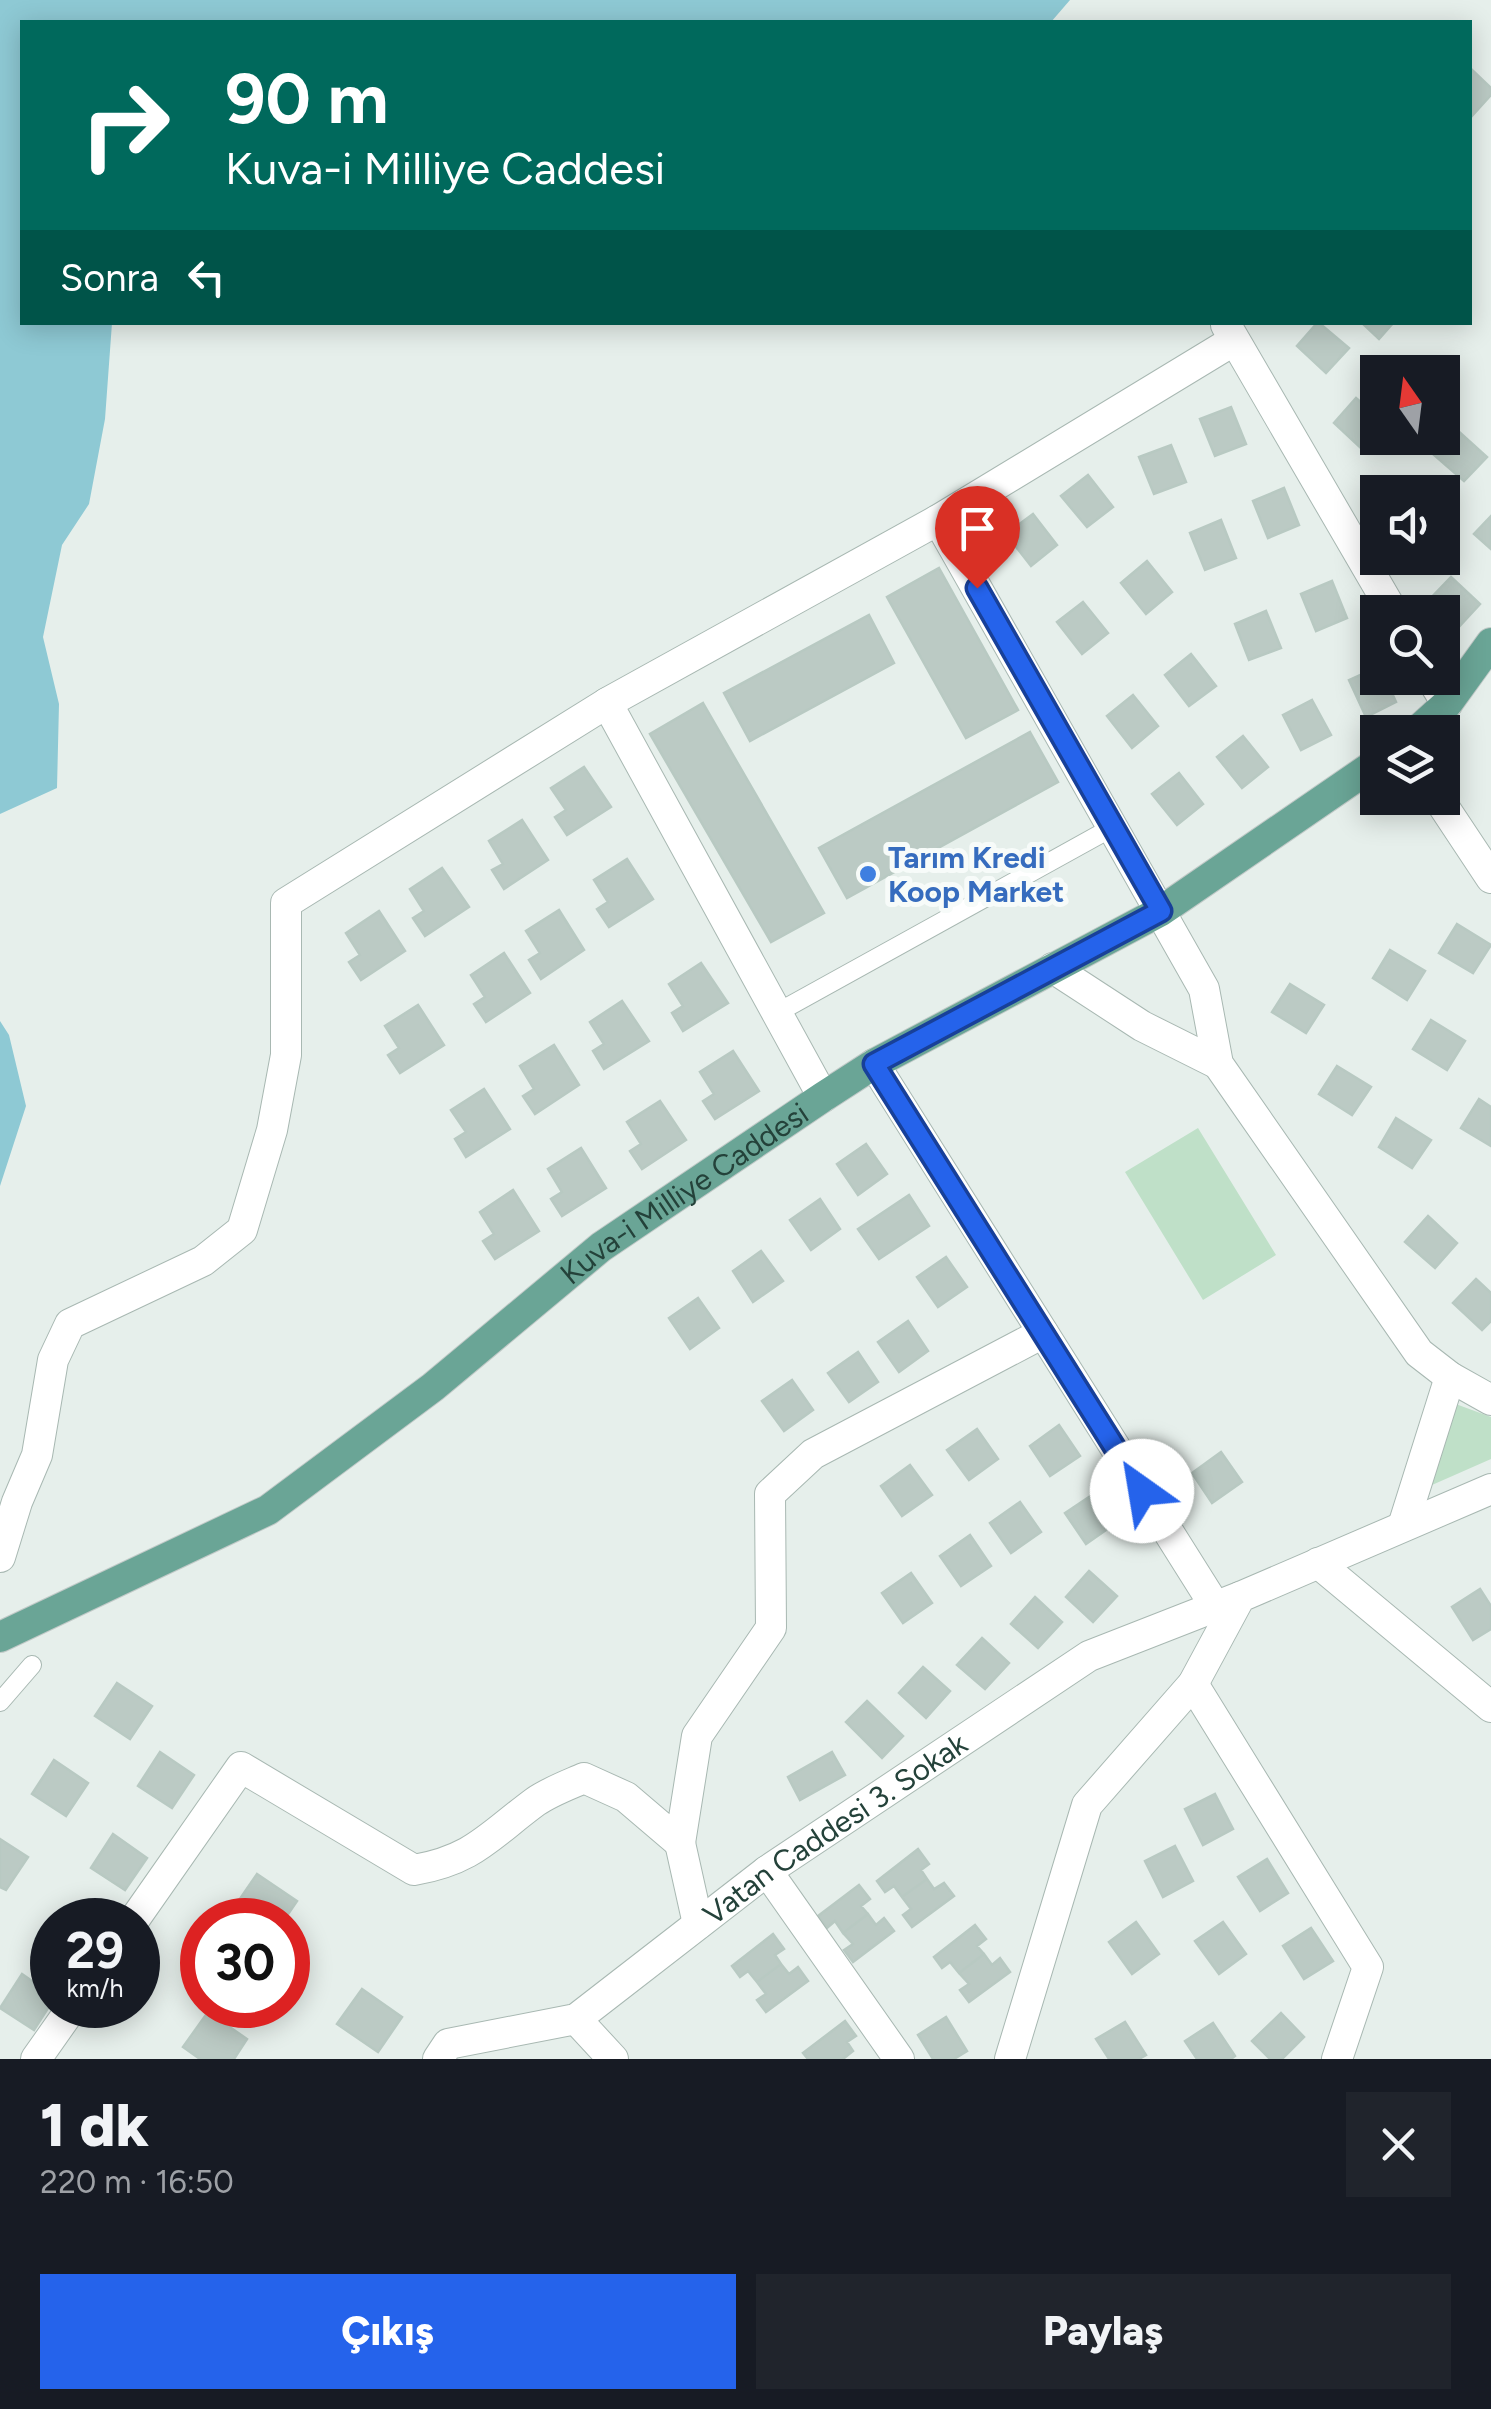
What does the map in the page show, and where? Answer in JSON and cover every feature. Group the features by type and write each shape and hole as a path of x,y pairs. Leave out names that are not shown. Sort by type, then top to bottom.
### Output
{"main road":[{"path":"1460,672 1491,643"},
{"name":"Kuva-i Milliye Caddesi","path":"1,1631 268,1510 433,1387 602,1247 823,1097 874,1064 1161,911 1360,774"}],"street":[{"path":"0,1557 37,1454 52,1360 70,1324 202,1261 242,1230 272,1130 286,1055 286,903 607,703 938,520 1229,332 1383,595"},
{"path":"938,520 1204,990 1218,1064 1418,1354 1491,1400"},
{"path":"607,703 823,1097"},
{"path":"1451,815 1488,865"},
{"path":"1053,968 1142,1026 1218,1064"},
{"path":"874,1064 1043,1333 1227,1601 1193,1684 1087,1805 1010,2059"},
{"path":"698,1924 680,1843 698,1736 771,1628 770,1494 813,1454 1043,1333"},
{"path":"1403,1526 1450,1377"},
{"name":"Vatan Caddesi 3. Sokak","path":"438,2059 448,2044 576,2019 766,1872 1089,1656 1491,1489"},
{"path":"1318,1563 1491,1707"},
{"path":"1193,1684 1368,1967 1337,2059"},
{"path":"149,1898 241,1767 414,1870 444,1865 470,1854 538,1799 584,1778 626,1797 680,1843"},
{"path":"766,1872 899,2059"},
{"path":"576,2019 613,2059"},
{"path":"36,2059 58,2028"}],"lane":[{"path":"776,1014 1113,827"},
{"path":"0,1702 32,1665"}],"green space":[{"path":"1198,1128 1276,1255 1203,1300 1125,1172"},
{"path":"1453,1403 1491,1417 1491,1459 1432,1485"}],"water":[{"path":"0,0 1070,0 1053,20 20,20 20,325 112,325 105,419 89,504 62,545 43,637 59,704 57,788 0,814"},
{"path":"0,1021 9,1035 26,1106 0,1186"}],"building":[{"path":"1472,70 1491,88 1491,95 1472,116"},
{"path":"1315,325 1322,325 1349,348 1326,373 1297,346"},
{"path":"1364,325 1391,325 1379,339"},
{"path":"1356,398 1360,401 1360,447 1334,423"},
{"path":"1231,407 1246,444 1215,456 1200,419"},
{"path":"1460,433 1487,457 1464,481 1434,455 1460,455"},
{"path":"1171,445 1186,482 1154,494 1139,457"},
{"path":"1088,475 1113,507 1087,527 1061,496"},
{"path":"1284,488 1299,525 1268,538 1253,501"},
{"path":"1033,514 1057,545 1031,566 1006,534"},
{"path":"1491,516 1491,549 1474,534"},
{"path":"1221,520 1236,558 1205,570 1190,533"},
{"path":"1147,561 1172,592 1146,614 1121,583"},
{"path":"939,568 1018,710 966,738 887,597"},
{"path":"1451,577 1480,604 1460,626 1460,595 1434,595"},
{"path":"1332,581 1347,618 1316,631 1301,594"},
{"path":"1083,602 1108,633 1082,654 1057,622"},
{"path":"1266,611 1281,648 1249,660 1235,624"},
{"path":"869,615 894,663 750,741 724,693"},
{"path":"1191,654 1216,686 1189,706 1165,675"},
{"path":"1360,675 1360,695 1393,695 1396,702 1365,715 1349,680"},
{"path":"1133,695 1158,726 1132,748 1107,716"},
{"path":"1312,700 1331,735 1301,750 1283,715"},
{"path":"703,703 824,913 771,942 650,734"},
{"path":"1030,732 1058,782 847,898 819,848"},
{"path":"1243,736 1268,767 1242,788 1217,757"},
{"path":"584,767 611,807 567,835 555,817 566,810 551,788"},
{"path":"1179,773 1203,804 1177,825 1152,794"},
{"path":"522,820 548,860 504,889 492,870 503,864 489,841"},
{"path":"627,859 653,899 609,927 597,909 608,902 594,880"},
{"path":"442,868 469,907 425,936 413,918 424,911 410,889"},
{"path":"559,910 584,950 541,979 529,960 540,953 526,931"},
{"path":"379,911 405,951 361,980 349,962 360,955 346,933"},
{"path":"1457,924 1491,945 1473,973 1439,953"},
{"path":"1390,950 1425,971 1407,1000 1373,978"},
{"path":"504,953 530,993 486,1022 474,1004 485,997 471,975"},
{"path":"701,963 728,1003 683,1031 672,1013 683,1006 669,984"},
{"path":"1290,984 1324,1005 1306,1033 1272,1012"},
{"path":"622,1001 649,1041 604,1069 593,1051 604,1044 590,1022"},
{"path":"418,1005 444,1045 400,1073 388,1055 399,1048 385,1026"},
{"path":"1431,1020 1465,1041 1447,1070 1413,1049"},
{"path":"554,1045 579,1085 535,1114 523,1096 534,1089 520,1066"},
{"path":"733,1051 759,1091 715,1119 703,1101 714,1094 700,1072"},
{"path":"1337,1066 1371,1087 1352,1115 1319,1094"},
{"path":"484,1089 510,1129 466,1157 455,1139 466,1132 451,1110"},
{"path":"1479,1099 1491,1107 1491,1146 1461,1128"},
{"path":"660,1101 686,1140 642,1169 630,1151 641,1144 627,1122"},
{"path":"1396,1118 1431,1140 1412,1168 1379,1147"},
{"path":"866,1144 887,1174 858,1195 837,1164"},
{"path":"581,1148 606,1188 562,1216 551,1199 562,1192 548,1169"},
{"path":"513,1190 539,1231 495,1259 483,1241 494,1234 480,1212"},
{"path":"909,1195 929,1226 879,1259 858,1229"},
{"path":"820,1199 840,1229 811,1250 790,1220"},
{"path":"1428,1216 1457,1243 1435,1268 1405,1242"},
{"path":"761,1251 783,1281 753,1302 733,1271"},
{"path":"946,1257 967,1287 938,1307 917,1277"},
{"path":"1476,1279 1491,1293 1491,1321 1482,1330 1453,1303"},
{"path":"698,1298 719,1328 690,1349 669,1318"},
{"path":"908,1321 928,1351 899,1372 878,1342"},
{"path":"858,1352 878,1382 849,1402 828,1373"},
{"path":"792,1380 813,1410 784,1431 762,1401"},
{"path":"1059,1425 1080,1456 1050,1476 1030,1446"},
{"path":"977,1429 998,1459 969,1480 947,1450"},
{"path":"1221,1452 1242,1482 1212,1503 1192,1473"},
{"path":"910,1465 932,1495 902,1516 881,1486"},
{"path":"1095,1493 1116,1523 1086,1544 1065,1513"},
{"path":"1020,1502 1041,1532 1011,1553 990,1523"},
{"path":"970,1535 991,1566 961,1586 940,1556"},
{"path":"1089,1571 1117,1596 1093,1622 1066,1597"},
{"path":"911,1573 932,1603 903,1623 882,1593"},
{"path":"1480,1589 1491,1606 1491,1629 1473,1640 1452,1607"},
{"path":"1035,1597 1062,1622 1038,1648 1011,1624"},
{"path":"982,1638 1009,1663 985,1689 957,1665"},
{"path":"923,1667 950,1691 926,1718 899,1693"},
{"path":"117,1683 152,1706 130,1739 95,1716"},
{"path":"867,1701 903,1736 882,1758 846,1722"},
{"path":"160,1752 194,1775 172,1808 138,1786"},
{"path":"832,1752 845,1775 800,1800 788,1777"},
{"path":"54,1760 88,1783 66,1816 32,1794"},
{"path":"1215,1794 1233,1829 1203,1845 1185,1809"},
{"path":"113,1834 147,1858 125,1890 91,1868"},
{"path":"0,1839 28,1857 6,1890 0,1887"},
{"path":"1175,1846 1193,1881 1163,1897 1145,1861"},
{"path":"918,1849 929,1864 921,1870 927,1879 902,1897 894,1886 885,1892 877,1881"},
{"path":"1267,1859 1288,1893 1260,1911 1238,1877"},
{"path":"257,1874 293,1898 241,1898"},
{"path":"927,1879 934,1889 944,1883 954,1896 912,1927 903,1915 911,1909 902,1897"},
{"path":"859,1885 870,1899 861,1906 868,1914 843,1933 835,1921 827,1928 818,1916"},
{"path":"868,1914 876,1925 884,1918 894,1931 853,1962 844,1950 853,1944 843,1933"},
{"path":"1136,1922 1159,1954 1132,1974 1109,1942"},
{"path":"1223,1922 1246,1954 1219,1974 1195,1941"},
{"path":"975,1925 986,1939 977,1946 984,1954 959,1973 950,1962 942,1968 934,1957"},
{"path":"1311,1928 1333,1961 1304,1979 1283,1946"},
{"path":"773,1934 784,1949 775,1955 781,1964 757,1982 748,1971 740,1977 732,1966"},
{"path":"984,1954 992,1965 1000,1958 1010,1972 969,2002 960,1990 969,1984 959,1973"},
{"path":"781,1964 789,1974 798,1967 808,1981 766,2012 757,2000 766,1994 757,1982"},
{"path":"22,1974 30,1980 30,2027 0,2008"},
{"path":"362,1989 402,2017 378,2052 337,2024"},
{"path":"1281,2013 1304,2037 1282,2059 1270,2059 1252,2041"},
{"path":"946,2017 967,2051 954,2059 933,2059 918,2035"},
{"path":"845,2021 856,2036 847,2042 853,2051 843,2059 808,2059 803,2053"},
{"path":"1125,2022 1146,2055 1139,2059 1109,2059 1096,2039"},
{"path":"1213,2023 1235,2056 1231,2059 1197,2059 1185,2041"},
{"path":"197,2028 231,2028 247,2039 234,2059 200,2059 183,2047"}],"place":[{"name":"Tarım Kredi Koop Market","path":"868,874"}],"route":[{"path":"977,588 1161,911 874,1064 1142,1491"}]}
